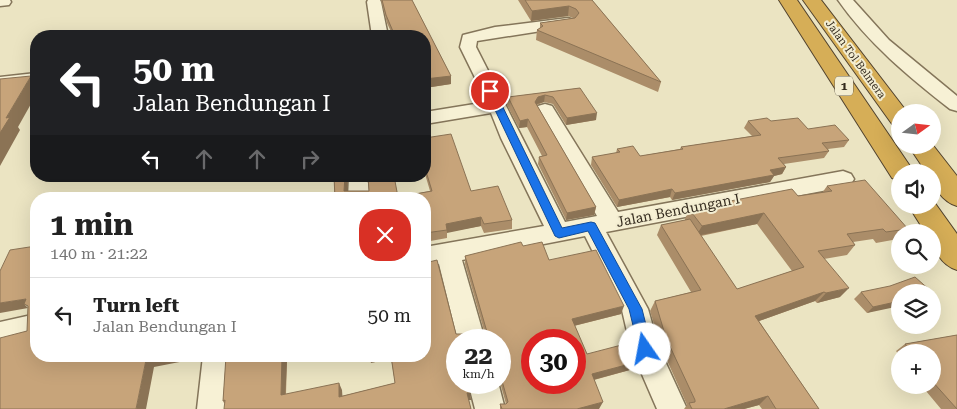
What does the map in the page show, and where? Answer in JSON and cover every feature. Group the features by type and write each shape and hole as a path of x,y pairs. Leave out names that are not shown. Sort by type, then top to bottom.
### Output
{"highway":[{"name":"Jalan Tol Belmera","path":"788,0 896,164"},
{"name":"Jalan Tol Belmera","path":"812,0 891,107"},
{"path":"927,154 957,196"},
{"path":"928,214 957,258"}],"street":[{"path":"846,0 865,26 886,48 957,105"},
{"path":"374,2 379,30"},
{"path":"559,233 468,47 469,38 495,32 568,23"},
{"path":"0,82 30,79"},
{"path":"431,117 498,106"},
{"path":"545,110 602,224 635,309 645,349 672,409"},
{"name":"Jalan Bendungan I","path":"437,255 843,180"},
{"path":"437,255 467,329"},
{"path":"0,334 30,327"},
{"path":"212,409 216,362"},
{"path":"486,394 490,409"}],"building":[{"path":"382,0 412,0 427,30 392,30"},
{"path":"525,0 592,0 661,82 537,30 543,26 540,23 575,18 579,13 576,9 569,6 532,11"},
{"path":"431,37 451,76 431,78"},
{"path":"30,76 6,118 10,117 0,133 0,79"},
{"path":"580,88 597,113 567,118 553,97 545,95 538,97 535,102 596,207 567,213 539,157 547,155 528,119 520,121 508,97"},
{"path":"767,118 771,121 798,118 808,129 835,125 849,140 822,143 829,151 778,158 786,167 770,170 774,175 675,193 672,189 619,200 592,157 620,152 617,149 633,146 640,156 683,149 681,147 761,135 748,121"},
{"path":"451,134 471,191 498,186 512,220 484,224 481,217 446,224 447,230 431,232 431,192 426,192 432,191 429,182 431,182 431,137"},
{"path":"865,180 891,210 891,214 895,214 904,224 891,224 891,231 886,232 883,229 847,234 855,245 818,251 849,288 824,292 755,316 819,409 776,409 768,396 724,409 692,409 689,403 695,402 695,400 666,338 655,301 701,290 661,225 690,219 737,289 804,267 764,213 702,226 689,209 792,189 798,196 832,191 827,186"},
{"path":"334,182 345,182 344,191 369,191 368,182 395,182 397,192 335,192"},
{"path":"521,242 523,246 542,242 549,260 596,250 624,306 572,319 576,329 521,329 521,394 586,394 586,352 587,354 633,342 641,361 592,374 603,402 577,409 502,409 500,404 508,402 506,394 511,394 511,329 486,329 465,256"},
{"path":"30,247 30,362 146,362 136,409 0,409 0,338 27,331 28,306 24,304 26,299 0,303 0,271 10,250"},
{"path":"437,260 455,329 446,329 446,394 467,394 471,409 224,409 226,362 282,362 281,395 339,383 339,397 395,383 392,362 431,362 431,262"},
{"path":"915,277 923,284 896,284"},
{"path":"890,286 891,303 873,307 861,292"},
{"path":"957,335 957,409 941,391 941,344 905,344"}],"route":[{"path":"490,91 511,138 559,233 591,226 638,315 645,349"}]}
